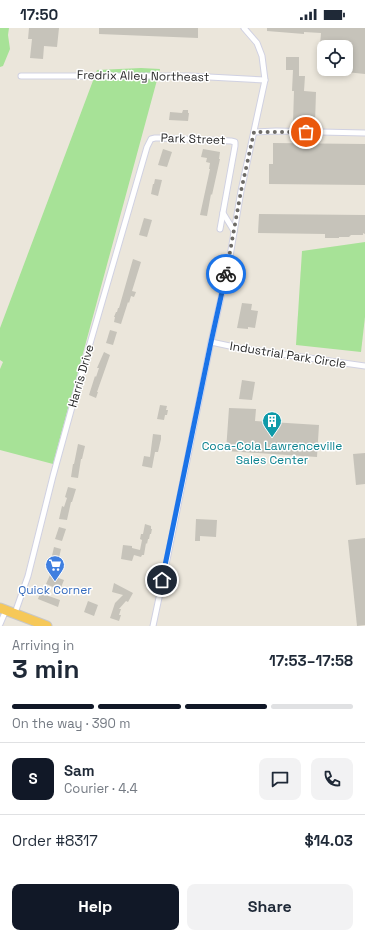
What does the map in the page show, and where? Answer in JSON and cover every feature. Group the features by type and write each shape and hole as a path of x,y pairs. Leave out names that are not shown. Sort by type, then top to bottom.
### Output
{"highway":[{"path":"7,610 47,626"}],"street":[{"path":"153,626 211,342 229,262 241,191 265,80 262,56 257,43 244,28"},
{"name":"Fredrix Alley Northeast","path":"21,76 190,76 265,80"},
{"path":"254,132 365,133"},
{"name":"Park Street","path":"151,139 159,138 235,142 223,213"},
{"name":"Harris Drive","path":"0,624 28,576 78,385 147,147 151,139"},
{"path":"223,213 234,231"},
{"path":"220,229 223,213"},
{"name":"Industrial Park Circle","path":"211,342 239,348 365,366"}],"green space":[{"path":"0,28 9,28 8,35 10,49 3,66 0,67"},
{"path":"141,68 160,69 53,464 0,450 0,369 3,362 0,360 0,328 97,70"},
{"path":"365,242 365,317 361,352 296,345 302,251"}],"building":[{"path":"29,28 59,28 57,47 44,46 43,59 30,58 32,39 28,39"},
{"path":"99,28 198,28 198,38 99,34"},
{"path":"267,28 365,28 365,74 353,73 353,40 320,40 321,33 304,32 304,34 267,31"},
{"path":"286,57 299,57 299,76 305,76 304,91 316,92 315,124 293,123 293,70 286,70"},
{"path":"183,110 188,110 188,121 169,120 170,112 182,113"},
{"path":"273,143 365,144 365,185 269,184 269,164 273,164"},
{"path":"163,149 172,152 167,167 158,165"},
{"path":"203,149 220,152 220,159 207,216 200,215 210,169 210,163 206,162 207,158 201,157"},
{"path":"155,179 162,180 158,196 151,194"},
{"path":"259,214 365,215 365,234 363,233 363,235 351,235 349,237 339,238 325,238 325,234 258,233"},
{"path":"144,218 152,220 147,237 139,235"},
{"path":"133,259 141,262 132,291 136,292 134,297 131,296 129,303 128,302 121,324 114,322 114,317 119,308"},
{"path":"242,303 252,304 251,310 258,311 255,328 237,328"},
{"path":"110,330 117,332 113,345 106,343"},
{"path":"104,352 110,355 96,398 89,395 99,368 97,368"},
{"path":"242,380 255,382 252,400 239,399"},
{"path":"160,405 167,406 167,415 165,415 164,420 157,419"},
{"name":"Coca-Cola Lawrenceville Sales Center","path":"229,408 256,409 255,421 319,425 317,457 226,451"},
{"path":"153,434 161,435 161,439 158,452 155,452 152,468 142,466 144,456 150,457"},
{"path":"78,444 85,446 78,478 71,477"},
{"path":"365,453 365,484 356,485 353,454"},
{"path":"68,487 76,489 67,520 59,519 62,506 64,507 67,498 65,497"},
{"path":"196,519 217,520 216,537 200,536 200,541 195,541"},
{"path":"145,524 151,526 152,529 147,544 146,543 144,555 141,557 134,555 132,561 121,559 123,545 132,546 132,548 140,550 142,540 140,539 141,534 143,534"},
{"path":"59,527 66,529 62,541 55,539"},
{"path":"365,538 365,625 357,626 348,540"},
{"path":"54,547 61,549 58,562 51,560"},
{"name":"Quick Corner","path":"50,575 64,580 60,590 46,584"},
{"path":"114,583 133,593 128,602 126,601 119,609 121,609 119,615 121,615 119,621 110,618 115,603 123,595 112,592"},
{"path":"40,593 60,600 58,607 38,599"},
{"path":"88,601 98,605 94,616 84,612"}],"way so far":[{"path":"226,274 241,191 254,132 306,132"}],"place":[{"name":"Coca-Cola Lawrenceville Sales Center","path":"272,438"},
{"name":"Quick Corner","path":"55,582"}],"route":[{"path":"162,580 226,274"}]}
